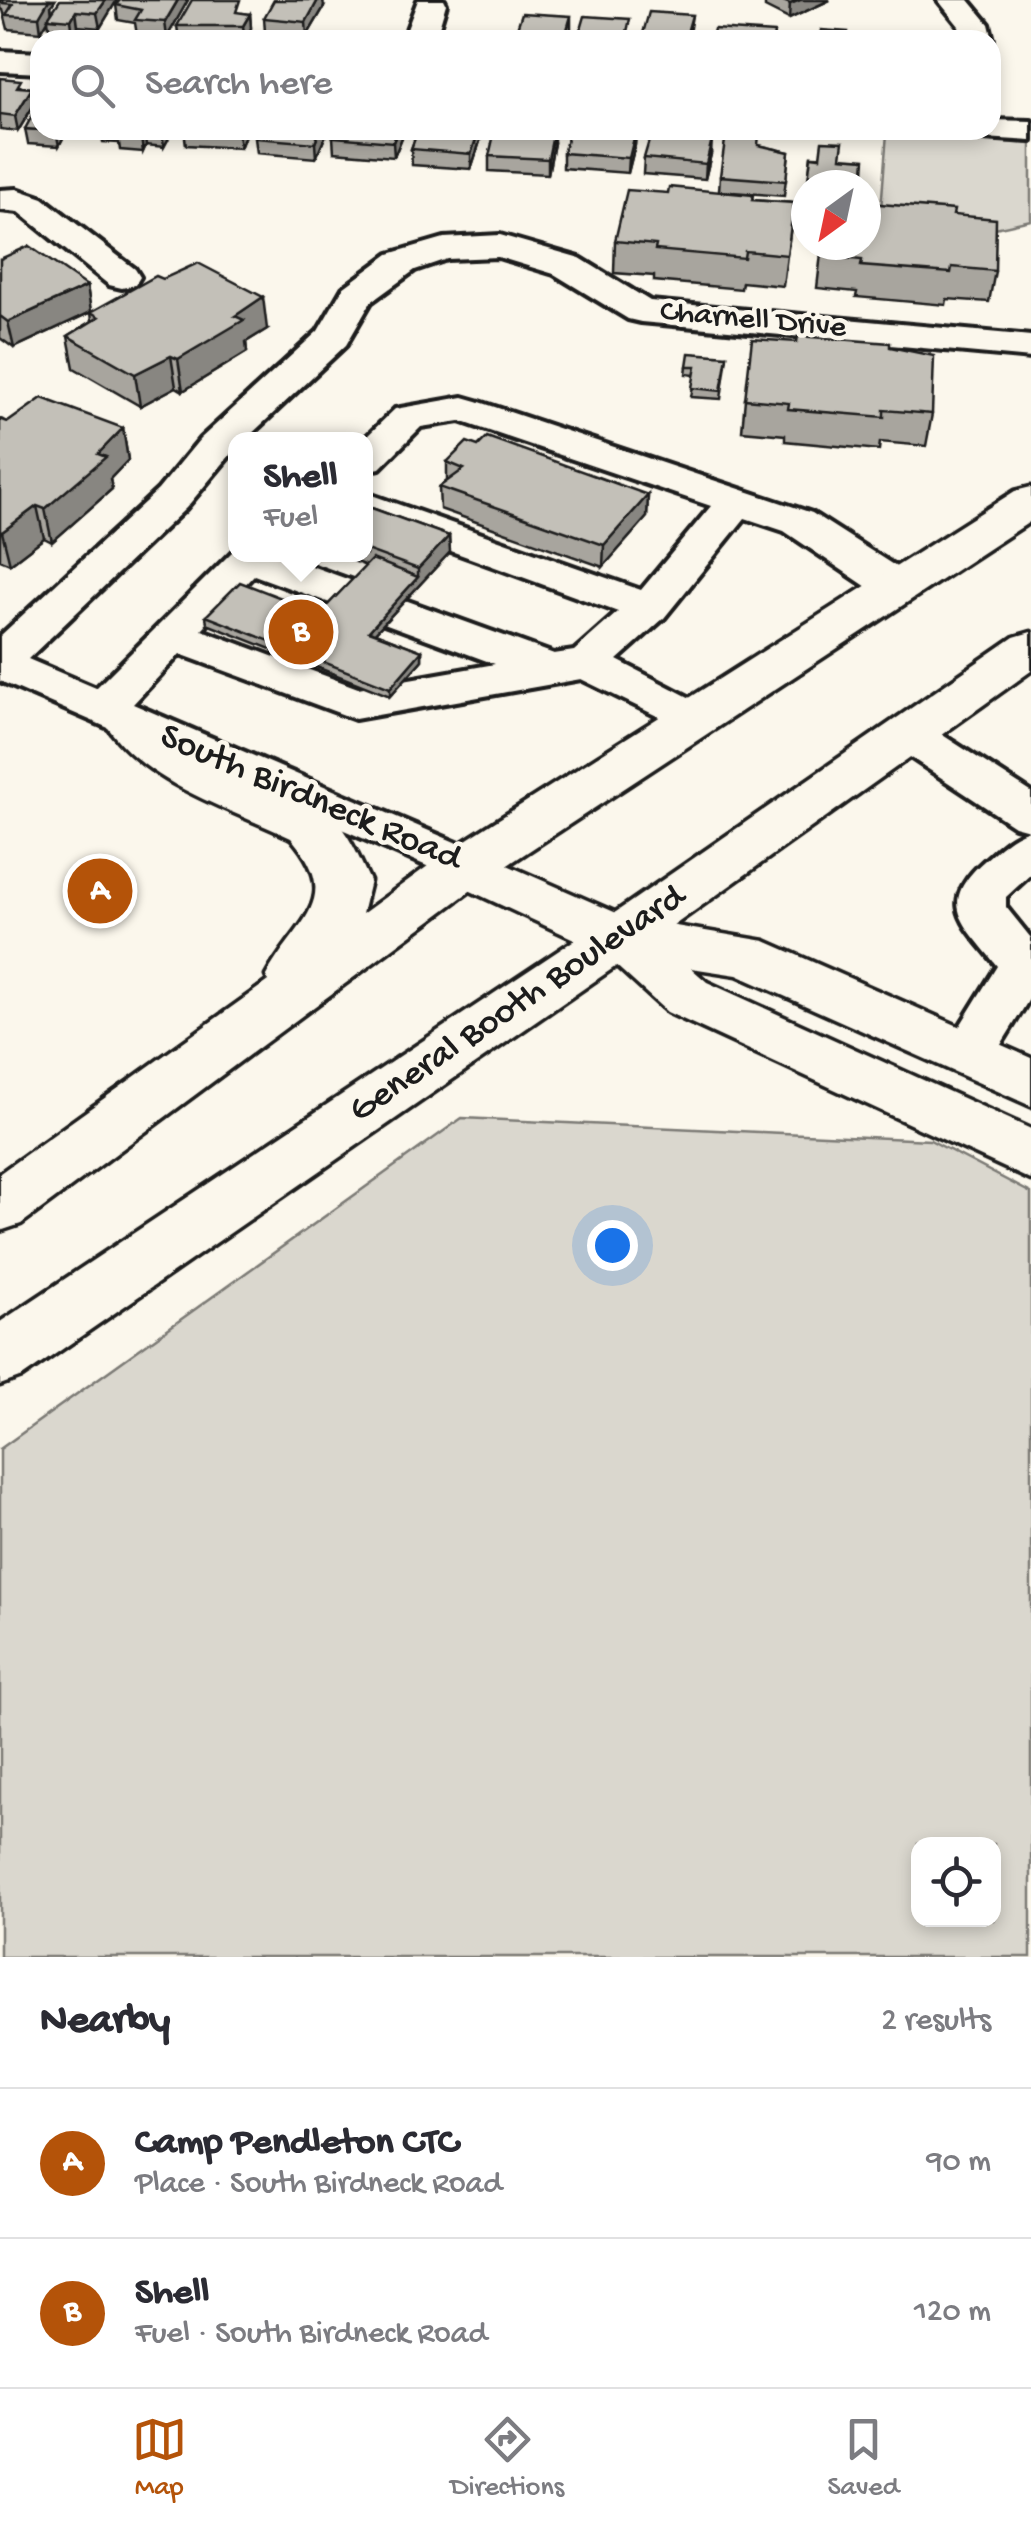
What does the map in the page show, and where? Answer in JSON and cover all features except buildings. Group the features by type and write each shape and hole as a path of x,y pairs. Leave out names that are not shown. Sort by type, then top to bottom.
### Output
{"main road":[{"path":"0,1206 466,866 1031,501"},
{"name":"General Booth Boulevard","path":"0,1356 619,937 1029,652"},
{"path":"115,715 173,761 309,825 326,844 344,881 339,907 318,944 262,1016"},
{"name":"South Birdneck Road","path":"466,866 619,937 746,956 1031,1083"},
{"name":"South Birdneck Road","path":"619,937 687,997 1031,1156"}],"street":[{"path":"953,0 975,30"},
{"path":"422,30 431,4"},
{"path":"0,60 30,63"},
{"path":"1001,130 1031,131"},
{"path":"0,200 17,199 31,205 122,277"},
{"name":"Charnell Drive","path":"230,432 332,337 356,296 402,262 444,250 500,246 566,266 641,311 1031,347"},
{"path":"373,452 408,417 463,408 798,522 897,587"},
{"name":"Charnell Drive","path":"0,663 172,499 228,434"},
{"path":"173,636 355,704 569,667 649,608 737,502"},
{"path":"373,509 649,608"},
{"path":"115,715 173,636 243,562"},
{"path":"266,562 569,667 692,718"},
{"name":"South Birdneck Road","path":"0,663 466,866"},
{"path":"908,734 1031,814"},
{"path":"968,1055 1024,965 982,911 982,891 1031,847"}],"shaded area":[{"path":"886,140 1031,144 1031,220 986,230 881,222"},
{"path":"462,1118 930,1140 1031,1193 1031,1957 0,1957 0,1449"}],"place":[{"name":"Shell","path":"301,632"},
{"name":"Camp Pendleton CTC","path":"100,891"}]}
